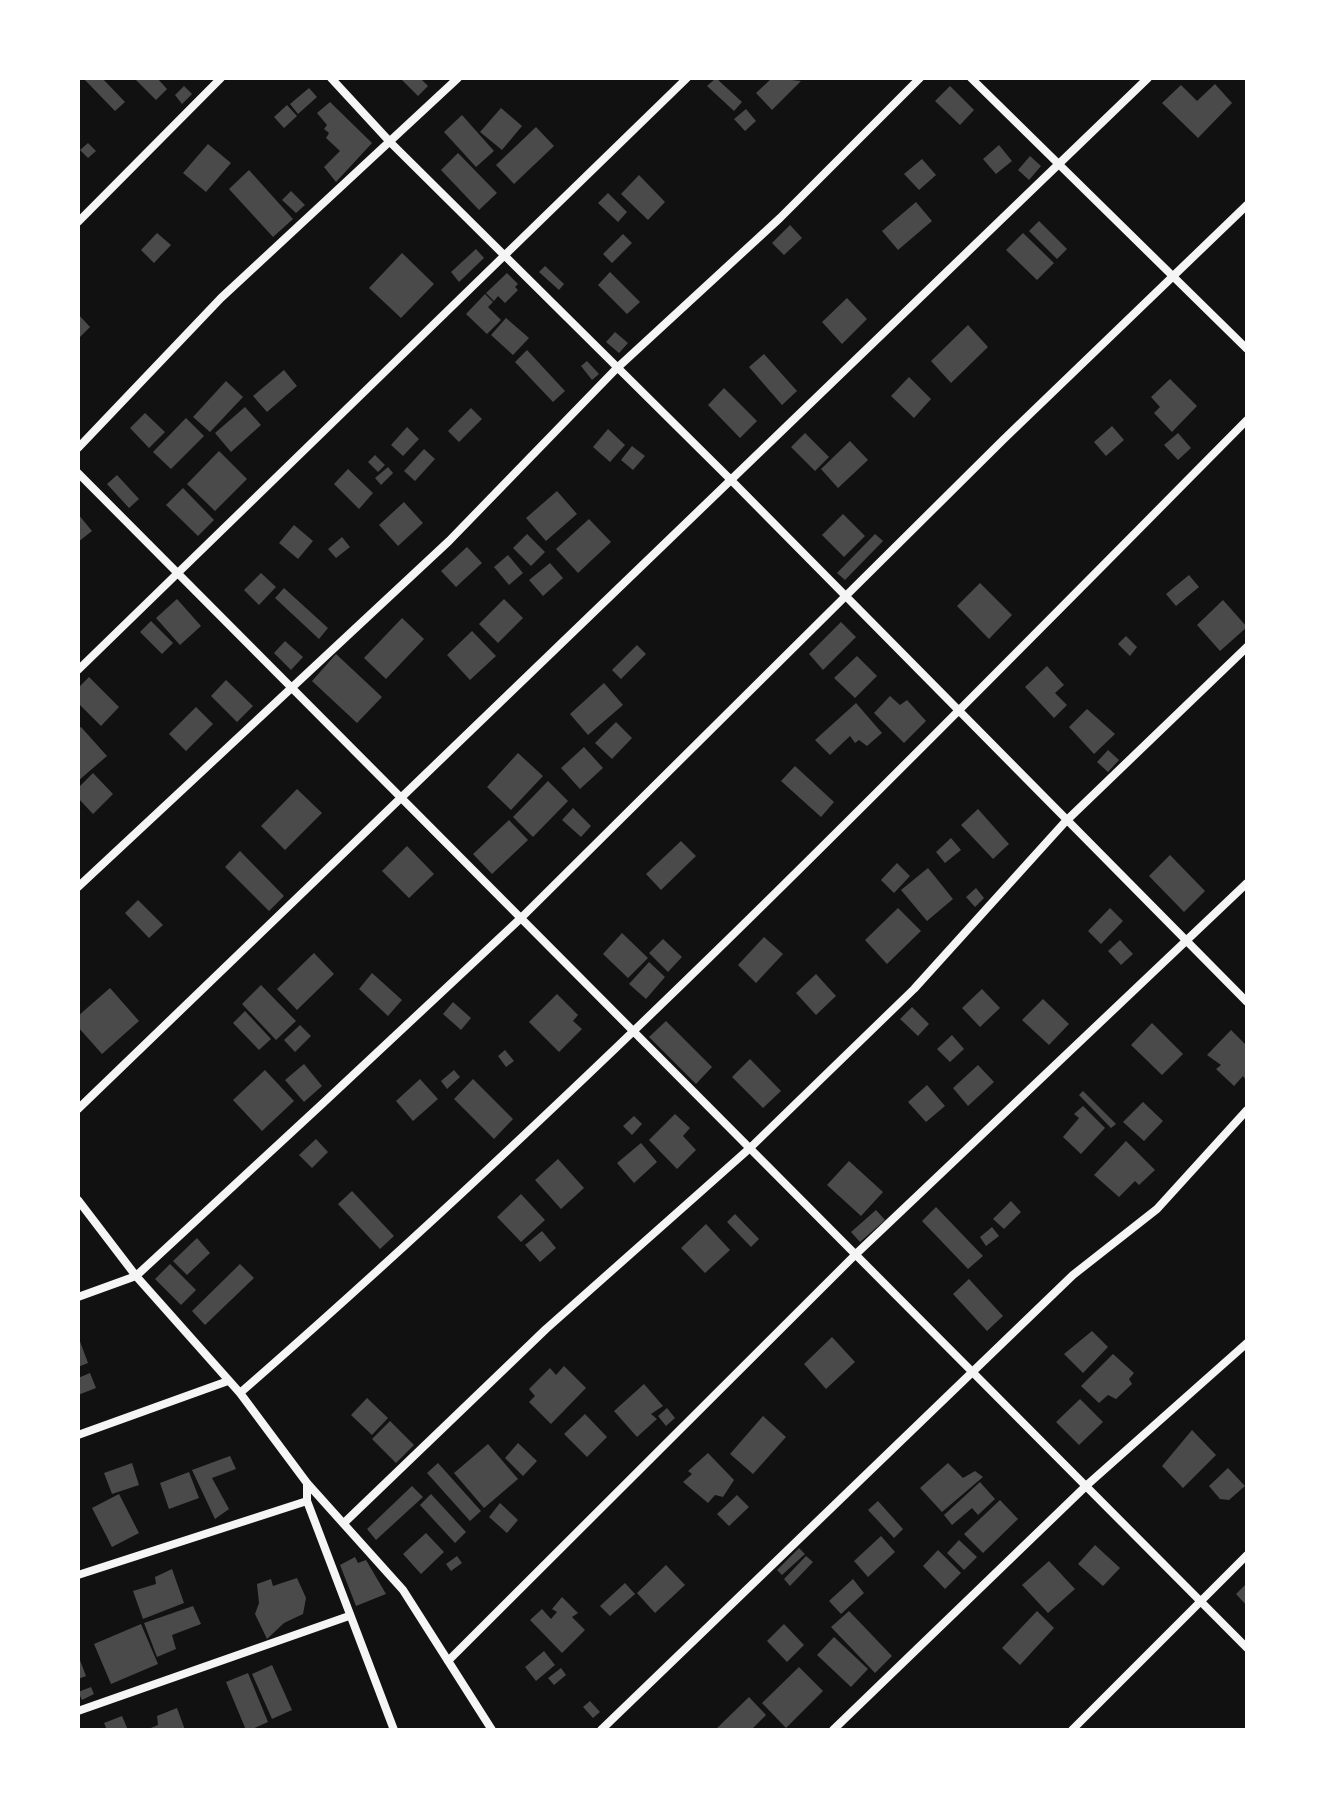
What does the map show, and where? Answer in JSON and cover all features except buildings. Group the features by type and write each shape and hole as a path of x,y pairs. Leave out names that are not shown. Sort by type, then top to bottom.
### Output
{"street":[{"path":"78,222 221,78"},
{"path":"331,78 391,143 729,478 957,713 1247,1002"},
{"path":"78,448 221,298 458,78"},
{"path":"78,670 506,258 687,78"},
{"path":"78,887 290,685 449,541 616,369 780,218 920,78"},
{"path":"971,78 1247,349"},
{"path":"78,1109 404,797 729,478 1148,78"},
{"path":"78,1297 136,1276 521,918 1171,275 1247,205"},
{"path":"240,1393 473,1183 632,1031 957,713 1247,420"},
{"path":"78,473 404,797 632,1031 1247,1648"},
{"path":"345,1522 546,1329 750,1148 914,989 1065,822 1247,647"},
{"path":"448,1661 856,1254 1247,883"},
{"path":"601,1730 1073,1275 1157,1209 1247,1110"},
{"path":"78,1200 136,1276 240,1393 307,1483 403,1590 492,1730"},
{"path":"833,1730 1087,1485 1247,1343"},
{"path":"78,1435 228,1381"},
{"path":"307,1483 307,1501 394,1730"},
{"path":"78,1575 307,1501"},
{"path":"1072,1730 1247,1555"},
{"path":"78,1711 349,1616"}]}
